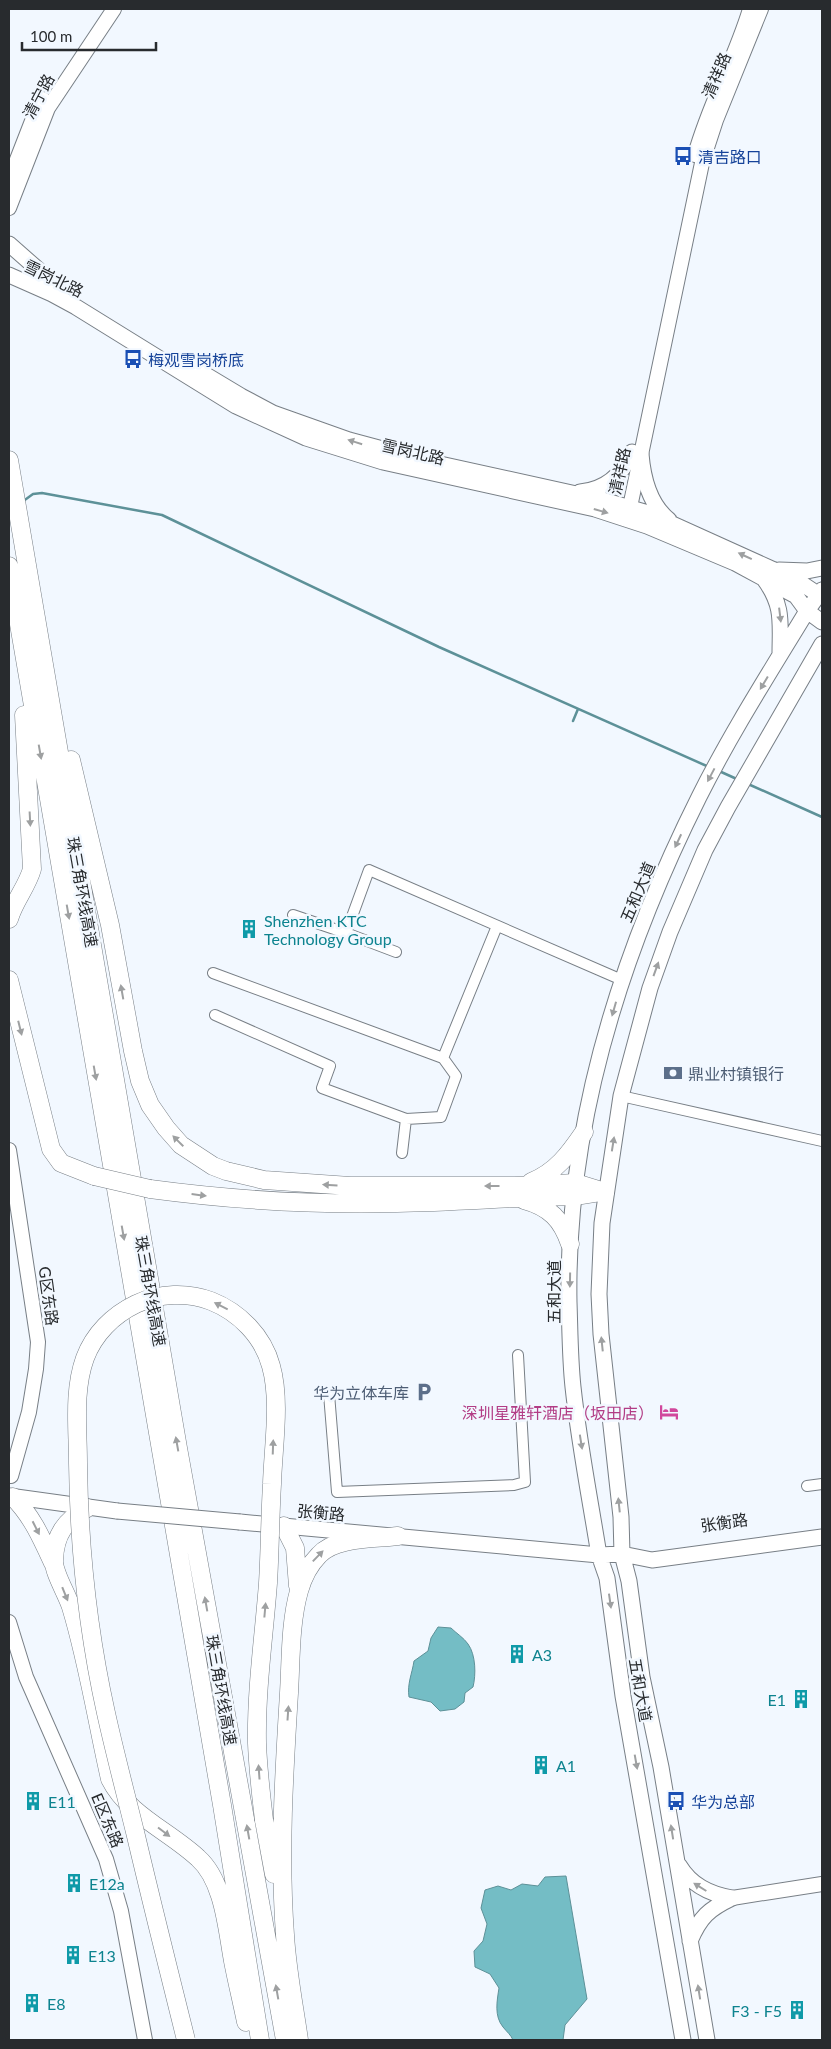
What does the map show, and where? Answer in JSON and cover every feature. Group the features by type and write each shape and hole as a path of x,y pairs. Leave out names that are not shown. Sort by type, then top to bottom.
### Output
{"highway":[{"name":"珠三角环线高速","path":"9,460 178,1448 285,2040"},
{"name":"珠三角环线高速","path":"9,566 222,1805 260,2040"},
{"path":"37,627 94,852 110,924 132,1051 140,1081 150,1105 181,1145 199,1158 226,1171 243,1176 371,1195"},
{"path":"9,919 15,902 30,876 32,861 20,631"},
{"path":"9,980 51,1149 61,1163 94,1176 150,1189 213,1197 576,1190 605,1192"},
{"path":"515,1192 554,1170 564,1160 584,1132"},
{"path":"515,1192 548,1209 558,1218 565,1229 570,1244"},
{"path":"186,2040 105,1710 92,1633 83,1560 78,1481 79,1381 84,1359 92,1343 106,1325 126,1309 144,1300 167,1295 189,1296 208,1300 225,1307 252,1330 264,1348 271,1366 274,1383 274,1423 268,1582 259,1688 257,1741 264,1820 285,1936 299,2040"},
{"path":"11,1497 26,1510 34,1522 70,1606 110,1779 118,1794 133,1809 198,1858 208,1869 218,1890 224,1910 250,2040"},
{"path":"53,1563 56,1543 63,1528 71,1517 86,1508"},
{"path":"284,1526 295,1548 298,1592"},
{"path":"285,1936 282,1853 283,1806 294,1617 298,1592 311,1563 327,1547 342,1542 398,1536"}],"main road":[{"path":"9,244 55,290"},
{"name":"雪岗北路","path":"9,265 274,413 385,451 570,492 674,524 768,573 796,596 807,611 822,622"},
{"name":"雪岗北路","path":"9,276 55,290 236,406 306,438 383,462 595,510 624,510 647,526 768,573 801,583 821,594"},
{"path":"9,286 55,290"},
{"path":"570,492 588,491 612,481 621,473 636,453"},
{"path":"636,453 650,494 664,516 674,524"},
{"path":"780,656 781,615 768,573 807,571 822,568"},
{"name":"五和大道","path":"683,2040 624,1696 607,1578 599,1555 573,1386 569,1299 570,1244 584,1132 604,1042 622,980 656,889 722,753 807,611 821,594"},
{"name":"五和大道","path":"707,2040 661,1766 642,1677 621,1517 600,1314 599,1262 605,1192 621,1096 650,988 670,932 705,850 822,644"},
{"path":"799,682 822,666"},
{"name":"张衡路","path":"11,1497 86,1508 599,1555 627,1555 652,1560 822,1537"},
{"name":"张衡路","path":"627,1555 650,1550 822,1526"},
{"path":"677,1862 684,1874 695,1884 719,1896 732,1898"},
{"path":"690,1941 702,1917 710,1910 732,1898"}],"street":[{"name":"清宁路","path":"10,177 40,105 103,9"},
{"name":"清宁路","path":"9,208 48,108 114,9"},
{"name":"清祥路","path":"636,453 691,167 708,114 750,9"},
{"name":"清祥路","path":"624,510 702,163 716,120 761,9"},
{"path":"346,933 369,870 622,980"},
{"path":"293,915 396,952"},
{"path":"443,1058 497,926"},
{"path":"213,973 443,1058 456,1076 441,1117 406,1119 322,1088 330,1066 215,1015"},
{"path":"621,1096 822,1142"},
{"path":"402,1153 406,1119"},
{"name":"G区东路","path":"9,1150 38,1342 36,1370 29,1412 11,1476"},
{"path":"329,1394 337,1492 514,1485 525,1482 518,1355"},
{"path":"807,1486 822,1484"},
{"name":"E区东路","path":"9,1622 14,1661 26,1677 106,1859 121,1911 145,2040"},
{"path":"732,1898 822,1884"}],"water":[{"path":"438,1627 451,1628 466,1642 473,1654 475,1671 473,1687 465,1693 464,1702 455,1709 440,1711 431,1702 409,1697 409,1683 414,1661 428,1651 431,1638"},
{"path":"566,1876 587,1999 565,2025 563,2040 513,2040 498,2018 499,1988 490,1974 475,1967 474,1951 483,1941 487,1924 481,1908 485,1890 498,1886 511,1890 522,1884 538,1886 545,1877"}],"waterway":[{"path":"22,502 33,494 42,493 162,515 439,647 709,767"},
{"path":"573,721 578,709"},
{"path":"719,771 739,780"},
{"path":"748,784 822,817"}],"place":[{"name":"清吉路口","path":"683,156"},
{"name":"梅观雪岗桥底","path":"133,359"},
{"name":"Shenzhen KTC Technology Group","path":"249,929"},
{"name":"鼎业村镇银行","path":"673,1073"},
{"name":"华为立体车库","path":"424,1392"},
{"name":"深圳星雅轩酒店（坂田店）","path":"669,1412"},
{"name":"A3","path":"517,1654"},
{"name":"E1","path":"801,1699"},
{"name":"A1","path":"541,1765"},
{"name":"E11","path":"33,1801"},
{"name":"华为总部","path":"676,1801"},
{"name":"E12a","path":"74,1883"},
{"name":"E13","path":"73,1955"},
{"name":"E8","path":"32,2003"},
{"name":"F3 - F5","path":"797,2010"}]}
